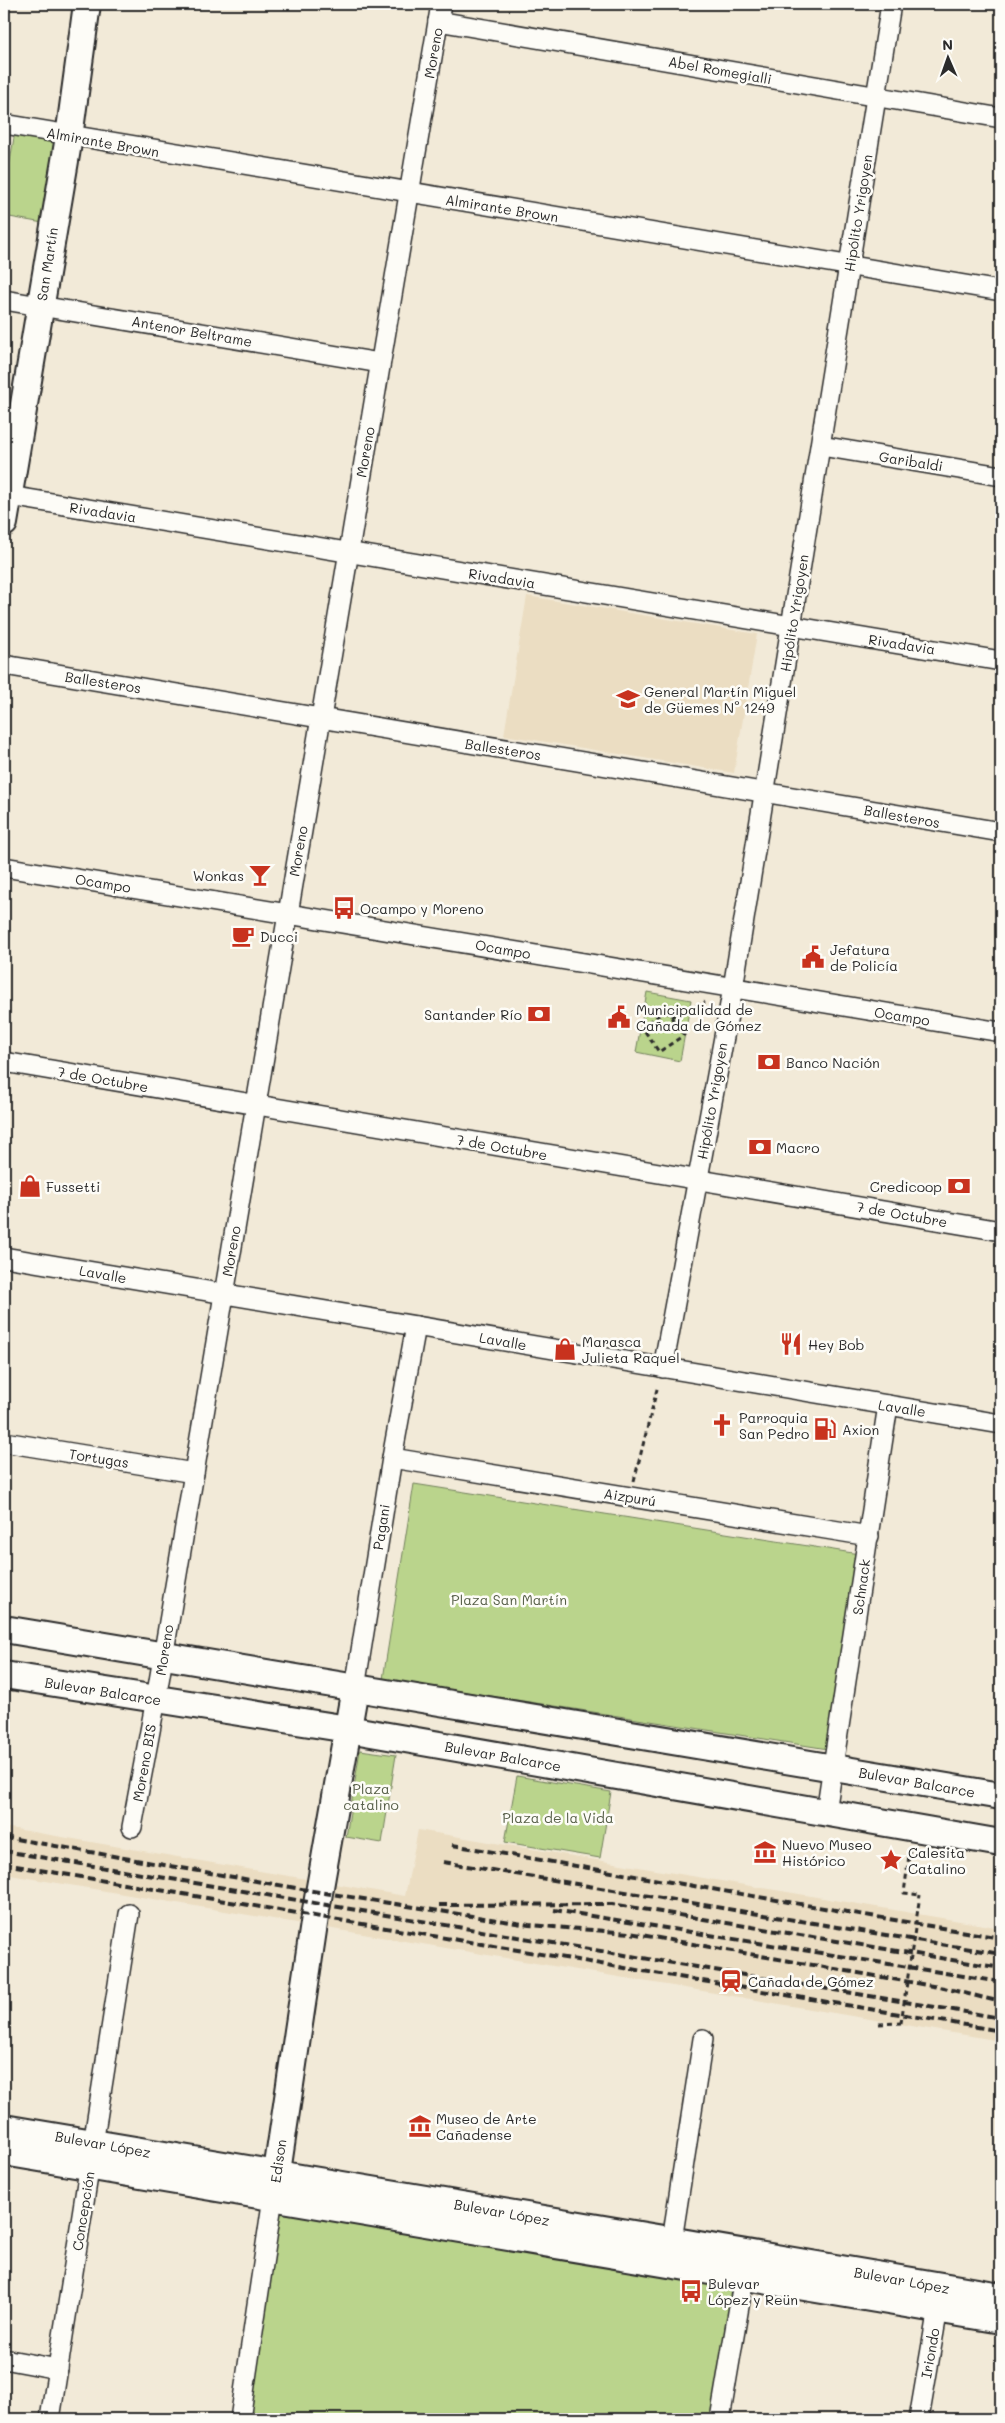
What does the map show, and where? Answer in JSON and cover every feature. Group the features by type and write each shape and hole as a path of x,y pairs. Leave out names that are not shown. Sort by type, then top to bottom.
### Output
{"main road":[{"name":"San Martín","path":"4,523 6,496 68,137 87,4"},
{"name":"Bulevar Balcarce","path":"4,1629 1001,1796"},
{"name":"Bulevar Balcarce","path":"4,1675 348,1729 1001,1843"},
{"name":"Pagani","path":"348,1729 355,1688"},
{"name":"Edison","path":"274,2186 318,1904 348,1729"},
{"name":"Bulevar López","path":"4,2128 91,2155 940,2298 1001,2320"},
{"name":"Bulevar López","path":"4,2152 91,2155"},
{"name":"Bulevar López","path":"940,2298 1001,2296"}],"street":[{"name":"Hipólito Yrigoyen","path":"663,1368 733,988 891,4"},
{"name":"Abel Romegialli","path":"439,12 877,98 1001,118"},
{"name":"Moreno","path":"156,1699 439,12"},
{"name":"Almirante Brown","path":"4,124 68,137 1001,291"},
{"name":"Antenor Beltrame","path":"4,300 380,363"},
{"name":"Garibaldi","path":"821,446 1001,476"},
{"name":"Rivadavia","path":"6,496 1001,661"},
{"name":"Ballesteros","path":"4,665 1001,832"},
{"name":"Ocampo","path":"4,867 1001,1032"},
{"name":"7 de Octubre","path":"4,1062 1001,1231"},
{"name":"Lavalle","path":"4,1257 1001,1424"},
{"name":"Pagani","path":"355,1688 392,1458 416,1326"},
{"name":"Schnack","path":"826,1812 888,1405"},
{"name":"Tortugas","path":"4,1442 194,1473"},
{"name":"Aizpurú","path":"392,1458 869,1536"},
{"name":"Moreno BIS","path":"132,1827 156,1699"},
{"name":"Concepción","path":"50,2419 129,1914"},
{"path":"671,2252 703,2039"},
{"name":"Edison","path":"240,2419 274,2186"},
{"path":"720,2419 746,2265"},
{"name":"Iriondo","path":"919,2419 940,2298"},
{"path":"4,2360 58,2369"}],"path":[{"path":"666,1010 684,1035 659,1052 642,1027 666,1010"},
{"path":"630,1497 663,1368"},
{"path":"879,2024 902,2023 920,1895 904,1893 913,1827"}],"shaded area":[{"name":"General Martín Miguel de Güemes N° 1249","path":"527,596 757,634 734,773 504,735"},
{"path":"4,1827 405,1896 418,1830 1001,1928 1001,2041 4,1874"}],"green space":[{"path":"16,126 69,137 54,225 4,216 4,196"},
{"path":"647,992 691,1000 680,1061 636,1052"},
{"name":"Plaza San Martín","path":"414,1484 859,1554 828,1749 383,1679"},
{"name":"Plaza catalino","path":"360,1750 396,1755 382,1843 346,1837"},
{"name":"Plaza de la Vida","path":"517,1776 611,1792 600,1858 505,1842"},
{"path":"273,2197 744,2277 720,2419 240,2419"}],"railway":[{"path":"4,1837 319,1892 529,1925 630,1933 944,1988 1001,2002"},
{"path":"452,1845 1001,1938"},
{"path":"4,1851 1001,2018"},
{"path":"443,1862 1001,1954"},
{"path":"4,1864 1001,2031"},
{"path":"439,1905 612,1904 1001,1968"},
{"path":"554,1910 1001,1982"}],"place":[{"name":"General Martín Miguel de Güemes N° 1249","path":"628,699"},
{"name":"Wonkas","path":"260,875"},
{"name":"Ocampo y Moreno","path":"344,908"},
{"name":"Ducci","path":"243,936"},
{"name":"Jefatura de Policía","path":"813,957"},
{"name":"Santander Río","path":"539,1014"},
{"name":"Municipalidad de Cañada de Gómez","path":"619,1017"},
{"name":"Banco Nación","path":"769,1062"},
{"name":"Macro","path":"760,1147"},
{"name":"Fussetti","path":"30,1186"},
{"name":"Credicoop","path":"959,1186"},
{"name":"Hey Bob","path":"791,1344"},
{"name":"Marasca Julieta Raquel","path":"565,1349"},
{"name":"Parroquia San Pedro","path":"722,1425"},
{"name":"Axion","path":"825,1429"},
{"name":"Nuevo Museo Histórico","path":"765,1852"},
{"name":"Calesita Catalino","path":"891,1860"},
{"name":"Cañada de Gómez","path":"731,1981"},
{"name":"Museo de Arte Cañadense","path":"420,2126"},
{"name":"Bulevar López y Reün","path":"691,2291"}]}
